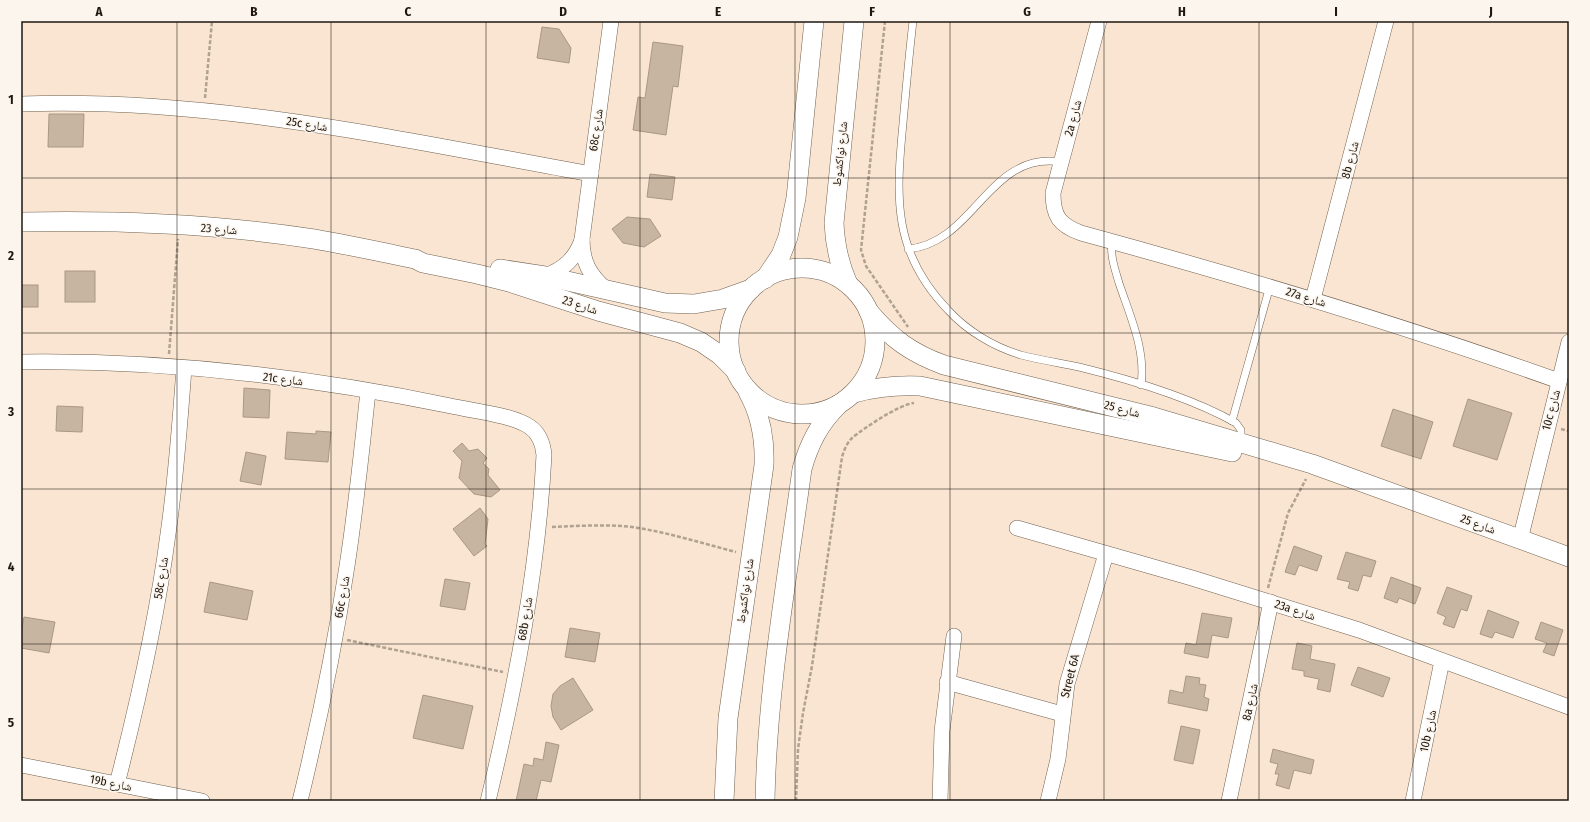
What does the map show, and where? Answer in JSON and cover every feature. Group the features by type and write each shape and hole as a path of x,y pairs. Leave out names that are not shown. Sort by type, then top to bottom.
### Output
{"street":[{"name":"68c شارع","path":"607,290 596,281 587,268 582,254 582,239 611,21"},
{"path":"740,378 730,354 730,336 732,325 740,303 758,284 780,255 792,218 796,198 814,21"},
{"name":"شارع نواكشوط","path":"848,284 840,265 835,244 834,223 854,21"},
{"name":"2a شارع","path":"1055,215 1053,193 1099,21"},
{"name":"8b شارع","path":"1313,298 1386,21"},
{"name":"25c شارع","path":"21,104 115,106 204,111 295,122 591,174"},
{"name":"27a شارع","path":"1055,215 1071,230 1313,298 1437,338 1559,381"},
{"name":"شارع 23","path":"21,222 118,222 246,231 314,239 415,259 423,264 477,274 539,291 598,311 680,332 701,342 720,355 740,378"},
{"name":"68c شارع","path":"545,276 558,271 569,263 577,252 582,239"},
{"name":"شارع 23","path":"415,259 424,257 545,276 665,303 694,304 724,299 781,272 805,269 816,270 833,275 848,284"},
{"path":"765,801 768,727 776,654 802,469 807,450 815,433 826,417 865,379 870,369 875,346 874,329 869,312 860,297 848,284"},
{"name":"شارع 25","path":"869,312 884,330 902,345 922,357 944,365 1074,396 1331,470 1387,492 1569,557"},
{"name":"10c شارع","path":"1516,538 1532,494 1534,478 1569,342"},
{"name":"21c شارع","path":"21,362 71,362 168,366 268,377 368,391 512,419 531,427 538,434"},
{"name":"58c شارع","path":"117,784 138,702 155,619 166,551 178,451 184,368"},
{"name":"شارع نواكشوط","path":"724,801 728,718 764,465 765,444 761,423 755,404 740,378"},
{"name":"شارع 25","path":"740,378 757,398 772,407 789,413 812,413 824,411 847,398 883,387 920,386 1039,413 1221,449 1348,484 1387,492"},
{"name":"66c شارع","path":"300,801 316,736 335,637 358,487 368,391"},
{"name":"68b شارع","path":"488,801 515,675 534,561 544,455 543,445 538,434"},
{"name":"23a شارع","path":"1017,528 1271,602 1359,630 1569,707"},
{"name":"Street 6A","path":"1048,801 1058,759 1062,714 1071,670 1106,554"},
{"name":"8a شارع","path":"1229,801 1271,602"},
{"path":"940,801 942,731 954,636"},
{"name":"10b شارع","path":"1413,801 1442,661"},
{"path":"947,682 1062,714"},
{"name":"19b شارع","path":"21,765 202,801"}],"lane":[{"path":"913,21 898,183 900,216 908,248 922,277 941,303 964,325 990,342 1020,355 1077,367 1140,384 1232,421 1241,430 1241,443"},
{"path":"908,248 935,242 950,232 1012,170 1036,161 1061,162"},
{"path":"1112,241 1112,262 1141,351 1142,368 1140,384"},
{"path":"1232,421 1270,286"}],"path":[{"path":"204,111 212,21"},
{"path":"168,366 179,226"},
{"path":"1271,602 1267,585 1288,513 1310,473"},
{"path":"538,528 596,525 631,527 662,533 751,556"},
{"path":"335,637 515,675"}],"building":[{"path":"542,27 559,29 571,48 569,63 537,58"},
{"path":"653,42 683,46 678,87 673,86 666,135 633,130 638,97 645,98"},
{"path":"49,114 84,114 83,147 48,147"},
{"path":"650,174 675,177 672,200 647,197"},
{"path":"627,217 650,219 661,236 644,247 623,243 612,229"},
{"path":"65,271 95,271 95,302 65,302"},
{"path":"21,285 38,285 38,307 21,307"},
{"path":"244,388 270,390 269,418 243,417"},
{"path":"1468,399 1512,413 1497,460 1453,446"},
{"path":"57,406 83,407 82,432 56,431"},
{"path":"1393,409 1433,422 1421,459 1381,446"},
{"path":"316,431 331,432 328,462 285,459 287,432 316,434"},
{"path":"462,443 469,451 478,449 487,458 483,463 489,469 488,475 500,490 491,497 474,494 459,478 462,461 453,451"},
{"path":"246,452 266,456 261,485 240,481"},
{"path":"480,508 488,519 485,544 487,546 474,556 453,529"},
{"path":"1294,546 1322,556 1317,571 1299,565 1295,575 1285,572"},
{"path":"1346,552 1376,561 1371,577 1363,575 1358,591 1348,588 1350,582 1337,579"},
{"path":"1391,577 1421,588 1415,604 1399,598 1397,603 1384,598"},
{"path":"445,579 470,583 465,610 440,606"},
{"path":"210,582 253,591 247,620 204,612"},
{"path":"1447,587 1472,596 1467,611 1461,609 1454,628 1443,624 1446,617 1437,613"},
{"path":"1488,610 1519,622 1513,638 1495,632 1492,638 1480,634"},
{"path":"1202,613 1232,618 1228,638 1212,635 1208,658 1184,653 1186,643 1196,645"},
{"path":"24,617 55,622 49,653 21,648 21,633"},
{"path":"1541,622 1563,630 1554,656 1543,652 1547,643 1535,639"},
{"path":"570,628 600,633 595,662 565,657"},
{"path":"1297,643 1312,646 1310,659 1335,664 1330,692 1317,689 1319,679 1304,676 1304,671 1292,669"},
{"path":"1358,667 1390,678 1383,697 1351,685"},
{"path":"1186,676 1200,678 1199,684 1206,685 1204,697 1209,699 1207,711 1168,703 1170,690 1183,693"},
{"path":"573,678 593,710 561,730 553,717 551,706 553,694 560,686"},
{"path":"423,695 473,706 463,749 413,738"},
{"path":"1181,726 1200,730 1193,764 1174,760"},
{"path":"546,742 559,745 551,782 541,780 536,801 516,801 524,764 533,766 534,758 543,760"},
{"path":"1273,749 1314,760 1311,774 1294,770 1289,789 1276,785 1279,774 1275,774 1278,764 1270,762"}]}
